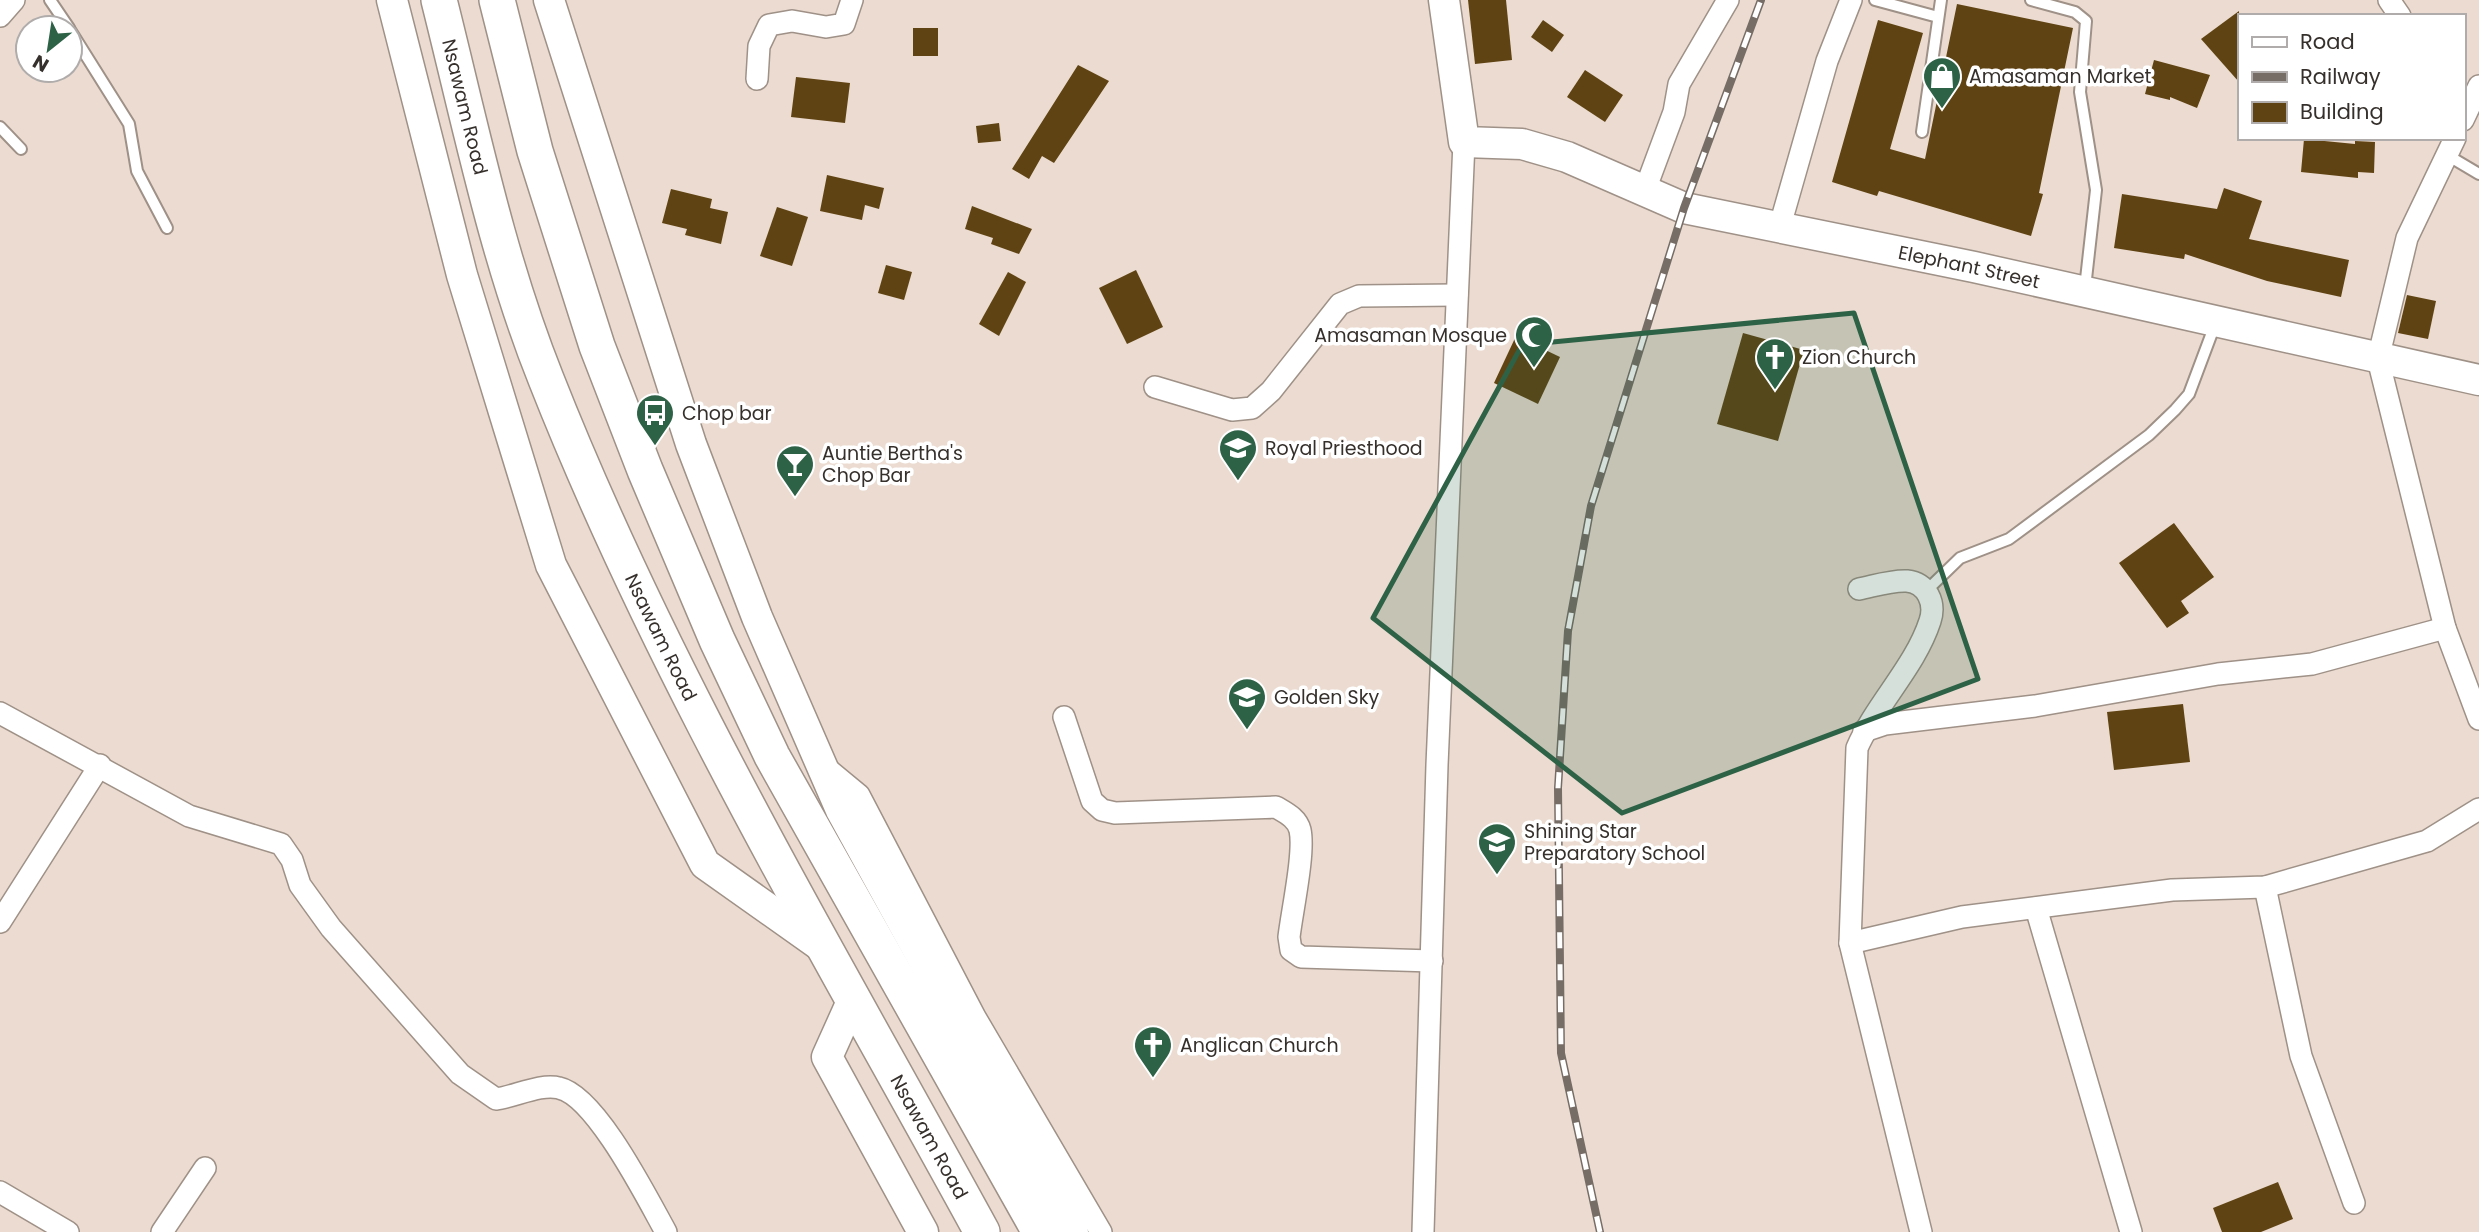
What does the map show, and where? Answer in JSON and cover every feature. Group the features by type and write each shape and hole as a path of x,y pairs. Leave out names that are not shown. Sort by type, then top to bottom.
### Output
{"highway":[{"name":"Nsawam Road","path":"439,0 502,251 545,377 645,608 982,1232"},
{"path":"497,0 535,151 597,346 645,470 717,640 772,755 1040,1232"}],"main road":[{"path":"392,0 462,275 551,565 705,864 828,951"},
{"path":"549,0 691,444 757,617 841,810 1073,1232"},
{"path":"1444,0 1464,142"},
{"name":"Elephant Street","path":"1464,142 1533,148 1593,166 1684,208 2085,291 2479,380"},
{"path":"854,997 827,1057 923,1232"}],"street":[{"path":"0,16 15,0"},
{"path":"757,79 759,46 769,25 792,21 826,27 844,24 852,0"},
{"path":"1645,190 1674,112 1679,84 1728,0"},
{"path":"1779,229 1827,61 1851,0"},
{"path":"2465,116 2479,86"},
{"path":"1423,1232 1464,142"},
{"path":"2451,147 2407,238 2378,359 2445,628 2479,719"},
{"path":"1155,387 1233,410 1252,408 1271,390 1340,304 1359,296 1457,295"},
{"path":"1859,589 1906,581 1920,584 1926,591 1932,609 1930,621 1864,731 1857,748 1850,943 1922,1232"},
{"path":"1864,731 1885,724 2035,706 2218,674 2312,664 2445,628"},
{"path":"1064,716 1092,802 1102,810 1115,813 1276,807 1292,817 1300,829 1300,845 1289,937 1291,950 1301,957 1432,961"},
{"path":"3,721 100,765 189,816 281,844 292,860 300,885 331,928 460,1074 496,1099 557,1087 573,1093 589,1109 632,1170 666,1232"},
{"path":"820,763 859,795 975,1017 1101,1232"},
{"path":"0,922 100,765"},
{"path":"1850,943 1962,917 2172,890 2265,887 2427,841 2479,809"},
{"path":"2265,887 2301,1056 2354,1203"},
{"path":"2036,908 2131,1232"},
{"path":"162,1232 205,1168"},
{"path":"0,1192 68,1232"}],"lane":[{"path":"1875,0 1938,17"},
{"path":"1922,132 1941,0"},
{"path":"2031,0 2075,12 2086,21 2080,92 2096,190 2085,291"},
{"path":"84,53 129,124 137,171 167,228"},
{"path":"0,127 21,149"},
{"path":"2451,147 2479,174"},
{"path":"1926,591 1959,558 2009,539 2149,435 2189,394 2216,322"}],"highlighted area":[{"path":"1854,313 1978,679 1622,813 1373,618 1522,345"}],"building":[{"path":"1468,0 1506,0 1512,60 1475,64"},
{"path":"1957,4 2073,28 2039,193 2043,194 2031,236 1879,191 1877,196 1832,182 1878,20 1923,33 1890,149 1925,159"},
{"path":"2239,11 2238,81 2201,39"},
{"path":"1543,20 1564,35 1552,52 1531,37"},
{"path":"913,28 938,28 938,56 913,56"},
{"path":"2154,60 2210,75 2197,108 2170,97 2170,100 2145,94"},
{"path":"1078,65 1109,81 1054,163 1042,156 1029,179 1012,169"},
{"path":"1585,70 1623,95 1605,122 1567,97"},
{"path":"796,77 850,83 845,123 791,117"},
{"path":"999,123 1001,141 978,143 976,126"},
{"path":"2304,140 2355,144 2355,141 2375,142 2374,173 2358,172 2358,178 2301,172"},
{"path":"827,175 884,188 879,209 865,205 862,220 820,211"},
{"path":"2224,188 2262,201 2249,239 2349,260 2341,297 2267,281 2185,254 2184,259 2114,248 2122,194 2217,209"},
{"path":"671,189 712,199 710,208 728,212 721,244 685,235 687,229 662,223"},
{"path":"972,206 1032,229 1019,254 991,244 993,238 965,229"},
{"path":"777,207 808,217 792,266 760,256"},
{"path":"886,265 912,272 904,300 878,293"},
{"path":"1136,270 1163,327 1127,344 1099,288"},
{"path":"1008,272 1026,282 999,336 979,324"},
{"path":"2407,295 2436,301 2428,339 2398,333"},
{"path":"1743,333 1804,350 1778,441 1717,424"},
{"path":"1516,336 1560,357 1538,404 1494,383"},
{"path":"2174,523 2214,577 2181,601 2189,613 2167,628 2119,563"},
{"path":"2183,704 2190,762 2114,770 2107,712"},
{"path":"2278,1182 2293,1219 2261,1232 2222,1232 2213,1208"}],"railway":[{"path":"1600,1232 1561,1053 1558,788 1568,631 1591,506 1684,208 1761,0"}],"place":[{"name":"Amasaman Market","path":"1942,110"},
{"name":"Amasaman Mosque","path":"1534,369"},
{"name":"Zion Church","path":"1775,391"},
{"name":"Chop bar","path":"655,447"},
{"name":"Royal Priesthood","path":"1238,482"},
{"name":"Auntie Bertha's Chop Bar","path":"795,498"},
{"name":"Golden Sky","path":"1247,731"},
{"name":"Shining Star Preparatory School","path":"1497,876"},
{"name":"Anglican Church","path":"1153,1079"}]}
